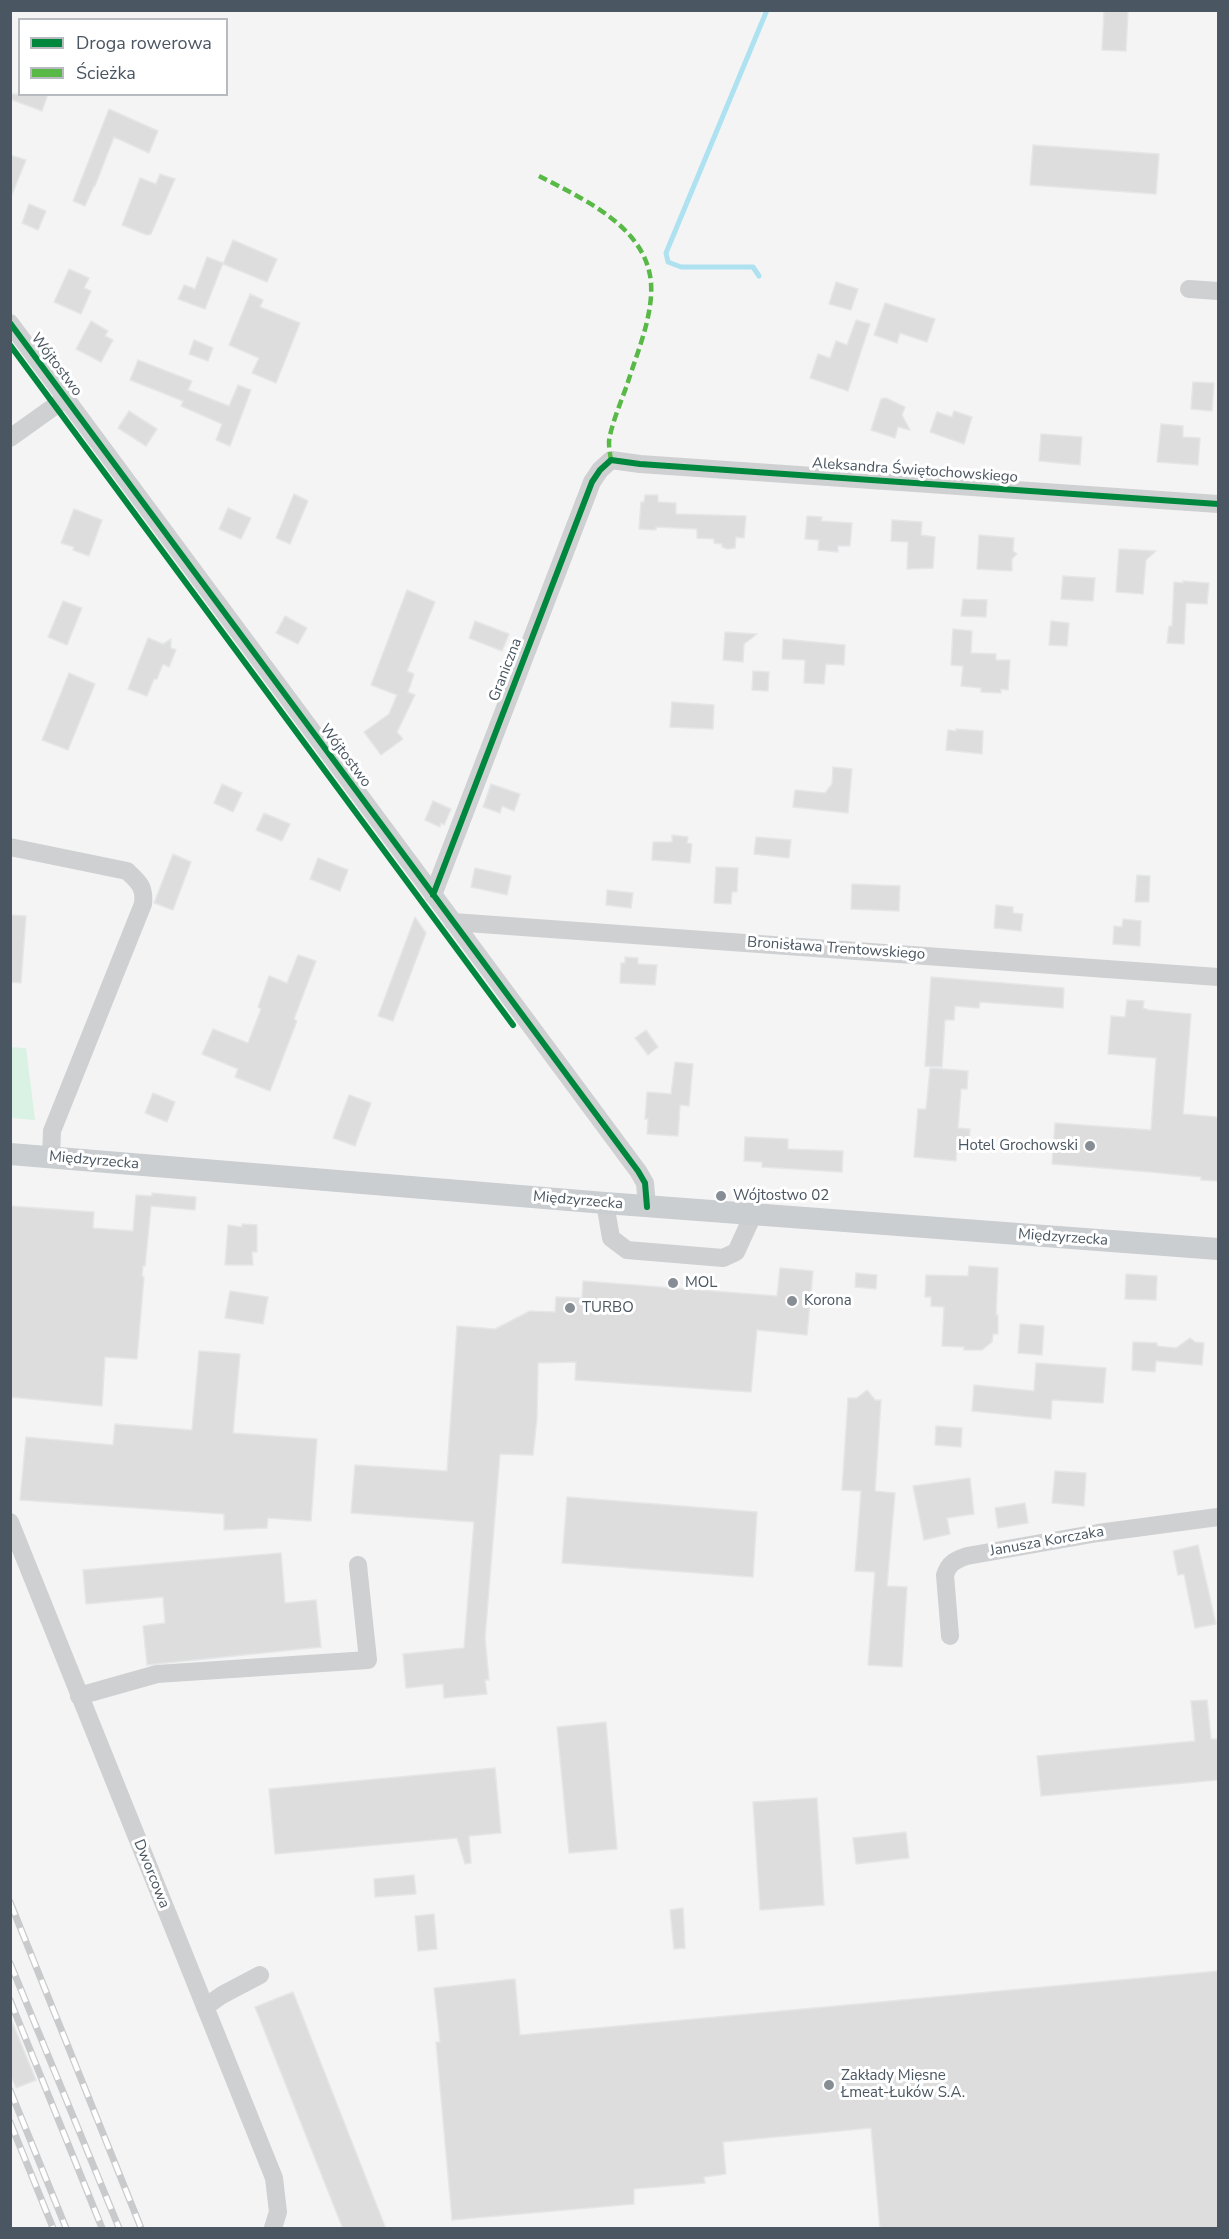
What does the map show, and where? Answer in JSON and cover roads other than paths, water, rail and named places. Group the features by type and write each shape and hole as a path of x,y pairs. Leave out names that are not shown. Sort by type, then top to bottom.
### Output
{"main road":[{"name":"Międzyrzecka","path":"10,1154 647,1207 1218,1249"}],"street":[{"path":"1189,289 1218,291"},
{"name":"Wójtostwo","path":"10,324 638,1171 645,1183 647,1207"},
{"path":"10,438 66,398"},
{"name":"Graniczna","path":"433,895 592,482 611,460"},
{"name":"Aleksandra Świętochowskiego","path":"611,460 640,464 1218,504"},
{"path":"10,847 127,871 137,880 144,892 143,904 52,1131 51,1157"},
{"name":"Bronisława Trentowskiego","path":"453,922 1218,977"},
{"path":"605,1203 611,1238 627,1250 723,1258 736,1252 753,1215"},
{"name":"Janusza Korczaka","path":"950,1636 945,1575 948,1566 955,1560 966,1556 1098,1533 1218,1517"},
{"name":"Dworcowa","path":"10,1522 274,2178 278,2212 273,2229"},
{"path":"79,1696 157,1674 368,1660 358,1565"},
{"path":"206,2007 222,1995 260,1975"}],"waterway":[{"path":"759,276 753,267 681,267 668,262 666,253 767,10"}],"railway":[{"path":"10,1902 141,2228"},
{"path":"10,1963 119,2228"},
{"path":"10,2000 102,2228"},
{"path":"10,2090 66,2228"},
{"path":"10,2122 53,2228"}],"place":[{"name":"Hotel Grochowski","path":"1090,1146"},
{"name":"Wójtostwo 02","path":"721,1196"},
{"name":"MOL","path":"673,1283"},
{"name":"Korona","path":"792,1301"},
{"name":"TURBO","path":"570,1308"},
{"name":"Zakłady Mięsne Łmeat-Łuków S.A.","path":"829,2085"}]}
